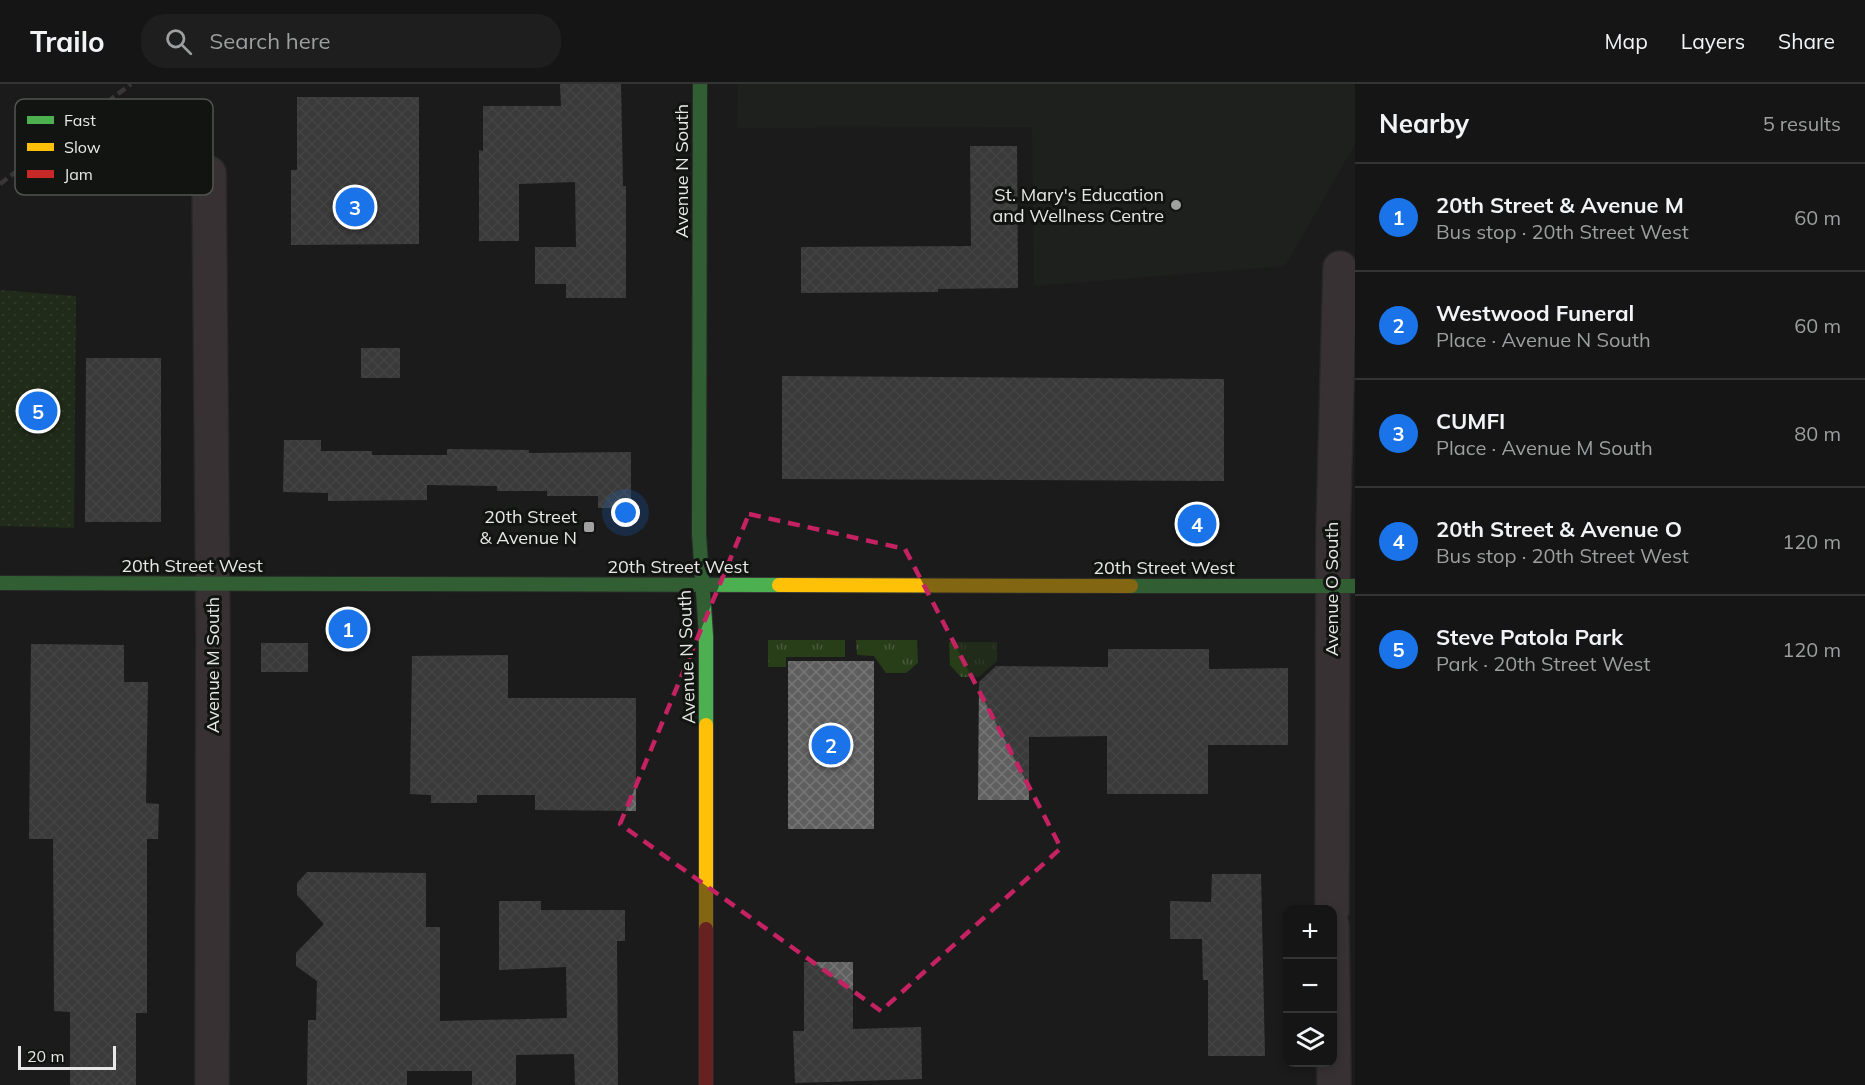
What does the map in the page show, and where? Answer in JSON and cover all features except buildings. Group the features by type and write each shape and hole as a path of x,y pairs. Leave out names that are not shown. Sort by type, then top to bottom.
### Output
{"main road":[{"name":"Avenue N South","path":"700,84 699,534 706,636 708,796 706,1085"},
{"name":"20th Street West","path":"0,583 1344,586"}],"street":[{"name":"Avenue M South","path":"208,195 213,584 212,1085"},
{"name":"Avenue O South","path":"1332,905 1344,586 1340,268"},
{"path":"1332,959 1334,1085"}],"highlighted area":[{"path":"749,514 905,549 1061,848 881,1011 620,824"}],"shaded area":[{"name":"St. Mary's Education and Wellness Centre","path":"738,84 1355,84 1355,144 1285,266 1034,286 1032,127 737,128"}],"green space":[{"path":"0,290 76,296 74,528 0,526"},
{"path":"768,640 845,640 845,657 786,657 786,667 768,667"},
{"path":"856,640 917,640 918,663 906,673 886,673 874,656 857,655"},
{"path":"949,642 997,642 997,661 979,677 961,677 950,665"}],"railway":[{"path":"111,99 131,84"},
{"path":"0,184 15,173"}],"traffic: fast":[{"path":"700,84 699,534 706,636 706,725"},
{"path":"0,583 779,585"},
{"path":"1131,586 1355,586"}],"traffic: slow":[{"path":"779,585 1131,586"},
{"path":"706,725 706,929"}],"traffic: jam":[{"path":"706,929 706,1085"}],"place":[{"name":"St. Mary's Education and Wellness Centre","path":"1176,205"},
{"name":"CUMFI","path":"355,207"},
{"name":"Steve Patola Park","path":"38,411"},
{"name":"20th Street & Avenue O","path":"1197,524"},
{"name":"20th Street & Avenue N","path":"589,527"},
{"name":"20th Street & Avenue M","path":"348,629"},
{"name":"Westwood Funeral","path":"831,745"}]}
